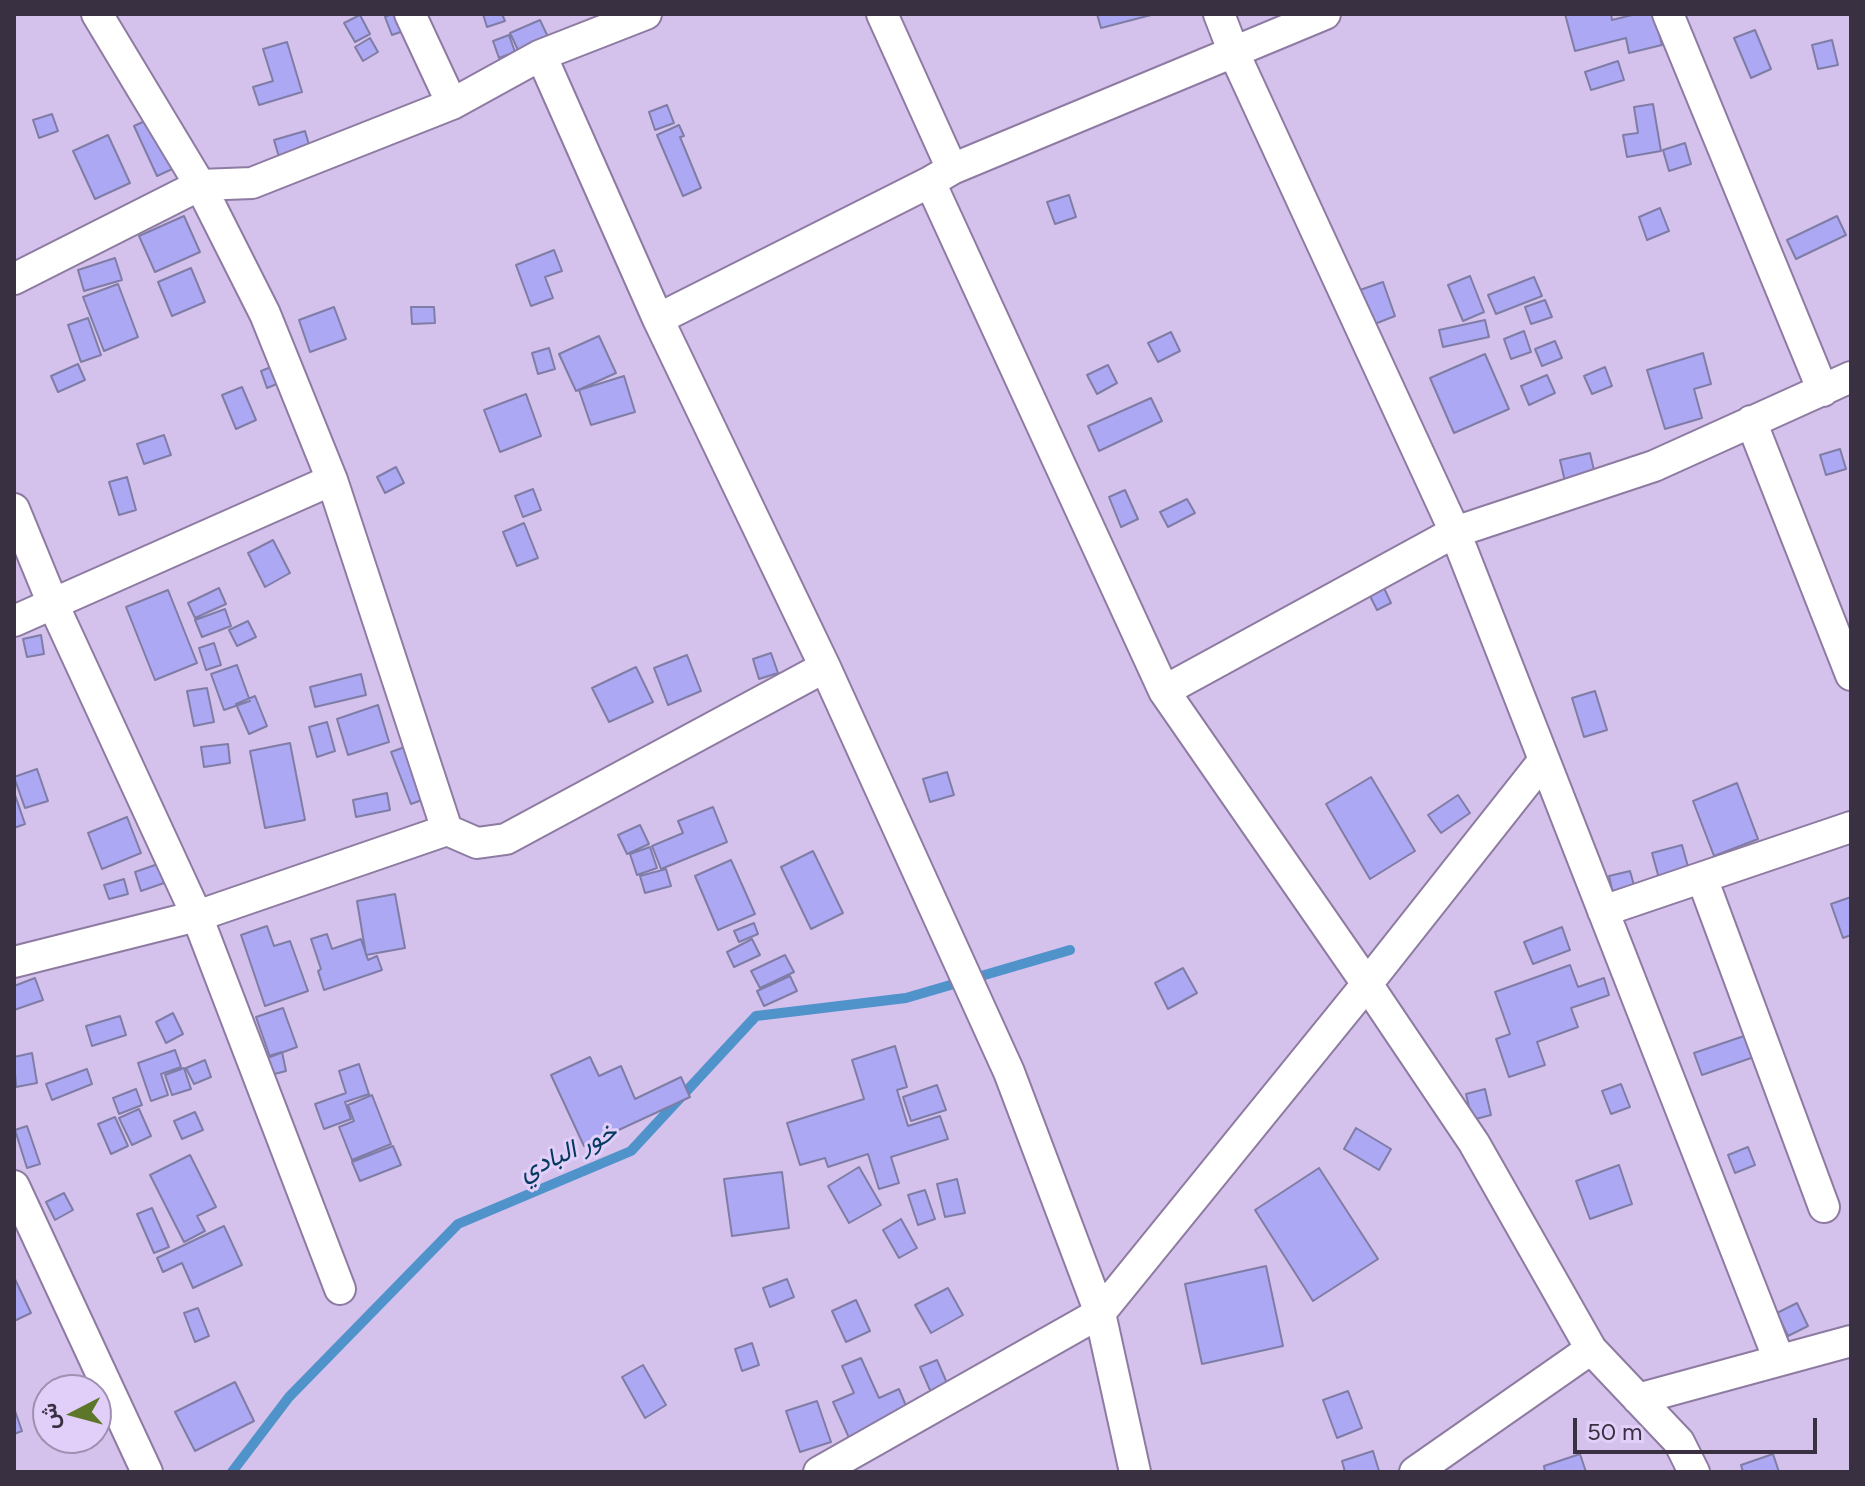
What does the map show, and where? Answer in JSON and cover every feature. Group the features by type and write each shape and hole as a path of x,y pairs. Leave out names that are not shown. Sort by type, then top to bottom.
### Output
{"street":[{"path":"97,14 200,185 265,314 332,480 447,830"},
{"path":"410,14 452,104"},
{"path":"14,279 200,185 252,183 452,104 541,55 646,14"},
{"path":"882,14 941,176 1164,691 1474,1143 1591,1349 1679,1442 1694,1472"},
{"path":"1219,14 1234,53 1455,532 1779,1360"},
{"path":"658,319 941,176 1325,14"},
{"path":"1668,14 1823,391"},
{"path":"541,55 658,319 825,667 1009,1072 1100,1313 1135,1472"},
{"path":"1164,691 1455,532 1654,466 1851,377"},
{"path":"1751,421 1851,675"},
{"path":"14,621 332,480"},
{"path":"14,509 53,604 197,916 340,1289"},
{"path":"14,962 197,916 447,830 477,843 506,839 825,667"},
{"path":"819,1472 1100,1313 1544,760"},
{"path":"1603,911 1851,827"},
{"path":"1702,878 1824,1207"},
{"path":"14,1186 147,1472"},
{"path":"1638,1399 1851,1341"},
{"path":"1415,1472 1591,1349"}],"building":[{"path":"403,14 409,29 392,35 385,17"},
{"path":"483,14 502,14 505,21 487,27"},
{"path":"1097,14 1155,14 1101,28"},
{"path":"1565,14 1611,14 1612,20 1636,14 1654,14 1662,45 1629,53 1626,38 1575,51"},
{"path":"360,15 370,34 355,42 344,23"},
{"path":"540,20 548,37 518,50 510,33"},
{"path":"1755,30 1771,69 1751,78 1734,38"},
{"path":"509,35 515,52 499,58 493,41"},
{"path":"370,38 378,52 363,61 355,47"},
{"path":"1832,40 1838,65 1818,69 1812,45"},
{"path":"287,42 302,92 259,105 253,87 273,81 263,49"},
{"path":"1618,61 1624,80 1591,90 1585,72"},
{"path":"1653,104 1661,151 1627,157 1623,135 1638,133 1634,107"},
{"path":"667,105 674,123 655,130 649,112"},
{"path":"52,114 58,131 39,138 33,120"},
{"path":"158,115 181,165 157,176 134,126"},
{"path":"679,125 684,136 680,137 701,188 683,196 657,135"},
{"path":"305,131 310,148 279,157 274,140"},
{"path":"108,135 130,183 95,199 73,151"},
{"path":"1685,143 1691,164 1669,171 1663,150"},
{"path":"1069,195 1076,217 1055,224 1047,202"},
{"path":"1660,208 1669,231 1647,240 1639,217"},
{"path":"184,216 200,252 155,272 139,236"},
{"path":"1837,216 1846,235 1796,259 1787,240"},
{"path":"554,250 562,271 545,277 553,298 531,306 516,265"},
{"path":"115,258 122,280 84,291 78,270"},
{"path":"191,268 205,302 172,316 158,282"},
{"path":"1470,276 1484,312 1463,321 1448,285"},
{"path":"1534,277 1542,296 1496,314 1488,295"},
{"path":"1383,282 1395,316 1372,325 1360,290"},
{"path":"118,284 138,337 104,351 83,297"},
{"path":"1545,300 1552,317 1531,324 1525,307"},
{"path":"334,307 346,339 310,352 299,320"},
{"path":"411,307 434,307 435,323 412,324"},
{"path":"88,318 101,355 81,362 68,325"},
{"path":"1485,320 1489,337 1443,347 1439,330"},
{"path":"1524,331 1531,352 1511,359 1504,339"},
{"path":"1171,332 1180,351 1158,362 1148,343"},
{"path":"599,336 616,373 576,391 559,354"},
{"path":"1555,341 1562,358 1542,366 1535,349"},
{"path":"549,348 555,369 538,374 532,353"},
{"path":"1703,353 1711,384 1694,389 1702,418 1665,429 1647,370"},
{"path":"1485,354 1509,409 1454,433 1430,378"},
{"path":"281,363 287,380 267,388 261,371"},
{"path":"78,364 85,380 58,392 51,376"},
{"path":"1108,365 1117,383 1097,394 1087,375"},
{"path":"1605,367 1612,386 1592,394 1584,376"},
{"path":"1547,375 1555,393 1529,405 1521,386"},
{"path":"624,376 635,412 591,425 579,390"},
{"path":"242,387 256,420 236,429 222,395"},
{"path":"526,394 541,436 500,452 484,410"},
{"path":"1151,398 1162,421 1099,451 1088,426"},
{"path":"164,435 171,455 144,464 137,444"},
{"path":"1840,449 1846,469 1826,475 1820,455"},
{"path":"1590,453 1596,479 1566,486 1560,460"},
{"path":"396,467 404,483 385,493 377,477"},
{"path":"127,477 136,510 119,515 109,482"},
{"path":"533,489 541,510 523,517 515,496"},
{"path":"1125,490 1138,519 1121,527 1109,497"},
{"path":"1187,499 1195,513 1168,527 1160,512"},
{"path":"524,523 538,558 517,566 503,532"},
{"path":"273,540 290,573 265,587 248,553"},
{"path":"1377,573 1391,603 1377,610 1362,580"},
{"path":"219,588 226,604 195,618 188,603"},
{"path":"168,590 197,663 155,680 126,607"},
{"path":"225,609 231,626 202,637 195,620"},
{"path":"248,621 256,637 237,646 229,630"},
{"path":"41,635 44,654 27,657 23,639"},
{"path":"214,643 221,665 206,670 199,648"},
{"path":"771,653 778,673 759,679 753,659"},
{"path":"687,655 701,691 668,705 654,668"},
{"path":"237,665 250,701 224,710 211,674"},
{"path":"636,667 653,702 609,722 592,688"},
{"path":"361,674 366,695 315,707 310,687"},
{"path":"207,688 214,722 194,726 187,691"},
{"path":"1595,691 1607,730 1584,737 1572,698"},
{"path":"255,696 267,726 249,734 236,704"},
{"path":"378,705 389,742 348,755 337,719"},
{"path":"327,722 335,751 317,757 309,727"},
{"path":"290,743 305,820 265,828 250,751"},
{"path":"228,744 230,763 204,767 201,747"},
{"path":"413,744 433,796 411,804 391,752"},
{"path":"37,769 48,801 25,808 14,777"},
{"path":"947,772 954,795 930,802 923,779"},
{"path":"1371,777 1415,851 1370,879 1326,804"},
{"path":"1737,783 1758,839 1714,856 1693,801"},
{"path":"14,792 25,824 14,828"},
{"path":"387,793 390,810 356,817 353,800"},
{"path":"1458,795 1470,813 1441,833 1428,815"},
{"path":"713,807 727,842 661,869 652,846 683,833 678,821"},
{"path":"127,817 141,853 102,869 88,833"},
{"path":"640,825 649,844 627,854 618,835"},
{"path":"1682,845 1690,874 1660,882 1652,853"},
{"path":"650,847 657,868 637,875 630,854"},
{"path":"813,851 843,913 811,929 781,867"},
{"path":"731,860 755,914 718,930 695,876"},
{"path":"158,864 164,883 141,891 135,872"},
{"path":"666,869 671,886 645,893 640,876"},
{"path":"1630,871 1635,889 1613,894 1609,876"},
{"path":"124,879 128,894 109,899 104,885"},
{"path":"395,894 405,948 366,955 357,901"},
{"path":"1851,897 1851,935 1843,938 1831,904"},
{"path":"754,923 758,934 739,942 734,931"},
{"path":"267,926 274,946 290,941 308,991 265,1006 241,935"},
{"path":"1562,927 1570,950 1533,964 1524,942"},
{"path":"327,934 332,949 361,939 368,960 377,956 382,970 324,990 311,939"},
{"path":"752,939 760,955 734,967 727,952"},
{"path":"785,955 794,972 760,988 751,971"},
{"path":"1570,965 1578,987 1604,978 1609,995 1571,1008 1578,1027 1537,1042 1545,1065 1509,1077 1496,1039 1510,1034 1495,992"},
{"path":"1183,968 1197,993 1168,1009 1155,983"},
{"path":"790,976 797,991 764,1006 757,991"},
{"path":"35,978 43,1000 14,1010 14,986"},
{"path":"283,1008 297,1047 270,1057 256,1017"},
{"path":"173,1013 183,1034 166,1043 156,1022"},
{"path":"120,1016 126,1035 92,1046 86,1026"},
{"path":"1747,1035 1754,1057 1702,1075 1694,1053"},
{"path":"895,1046 907,1087 897,1090 908,1126 940,1116 948,1139 891,1157 899,1183 879,1189 868,1154 828,1167 825,1158 800,1165 787,1123 864,1099 852,1060"},
{"path":"175,1050 181,1067 161,1074 168,1095 151,1101 138,1063"},
{"path":"282,1052 286,1071 267,1076 262,1058"},
{"path":"32,1053 37,1083 16,1087 14,1057"},
{"path":"590,1057 599,1076 621,1066 635,1099 681,1077 690,1097 584,1146 551,1075"},
{"path":"205,1060 211,1077 194,1084 186,1068"},
{"path":"359,1064 369,1094 345,1102 351,1119 324,1129 315,1104 346,1093 339,1071"},
{"path":"184,1068 191,1089 172,1095 165,1075"},
{"path":"87,1069 92,1084 52,1100 46,1084"},
{"path":"1621,1084 1630,1107 1611,1114 1602,1091"},
{"path":"937,1085 946,1110 911,1121 903,1097"},
{"path":"136,1089 142,1105 119,1114 113,1098"},
{"path":"1485,1089 1491,1115 1472,1120 1466,1094"},
{"path":"372,1095 391,1144 352,1160 339,1127 354,1121 348,1105"},
{"path":"139,1109 151,1136 132,1145 119,1118"},
{"path":"195,1112 203,1130 182,1139 174,1121"},
{"path":"115,1117 128,1146 111,1154 98,1124"},
{"path":"27,1126 40,1164 27,1168 15,1130"},
{"path":"1356,1128 1391,1149 1379,1170 1344,1149"},
{"path":"393,1146 401,1165 360,1181 352,1162"},
{"path":"1748,1147 1755,1165 1735,1173 1728,1155"},
{"path":"190,1155 216,1207 197,1216 205,1231 184,1242 150,1175"},
{"path":"1619,1165 1632,1204 1590,1219 1576,1181"},
{"path":"859,1167 881,1205 849,1223 828,1186"},
{"path":"1319,1168 1378,1259 1313,1301 1255,1210"},
{"path":"782,1172 789,1228 732,1236 724,1179"},
{"path":"957,1179 965,1213 945,1217 937,1184"},
{"path":"925,1190 935,1219 918,1225 908,1195"},
{"path":"64,1193 73,1210 55,1220 46,1202"},
{"path":"152,1208 169,1247 154,1253 137,1214"},
{"path":"901,1219 917,1248 899,1258 883,1230"},
{"path":"224,1226 242,1265 193,1288 182,1263 163,1272 157,1258"},
{"path":"1266,1266 1283,1346 1202,1364 1185,1284"},
{"path":"14,1277 31,1313 14,1321"},
{"path":"787,1279 794,1297 770,1307 763,1288"},
{"path":"948,1288 963,1315 931,1333 915,1305"},
{"path":"856,1300 870,1331 846,1342 832,1311"},
{"path":"1797,1303 1808,1326 1788,1336 1777,1313"},
{"path":"198,1308 209,1336 195,1342 184,1313"},
{"path":"752,1343 759,1365 742,1371 735,1349"},
{"path":"861,1358 879,1398 899,1389 909,1413 850,1440 833,1402 854,1393 842,1366"},
{"path":"937,1360 950,1390 933,1397 920,1367"},
{"path":"643,1365 666,1405 645,1418 622,1377"},
{"path":"235,1382 254,1421 195,1451 175,1412"},
{"path":"1348,1391 1362,1428 1337,1438 1323,1400"},
{"path":"817,1401 831,1442 800,1452 786,1411"},
{"path":"14,1408 22,1431 14,1434"},
{"path":"1373,1451 1379,1471 1345,1472 1342,1461"},
{"path":"1580,1454 1586,1472 1545,1472 1544,1466"},
{"path":"1773,1454 1779,1472 1743,1472 1741,1465"}],"waterway":[{"name":"خور البادي","path":"232,1472 289,1397 458,1224 631,1151 756,1016 906,998 1070,950"}]}
